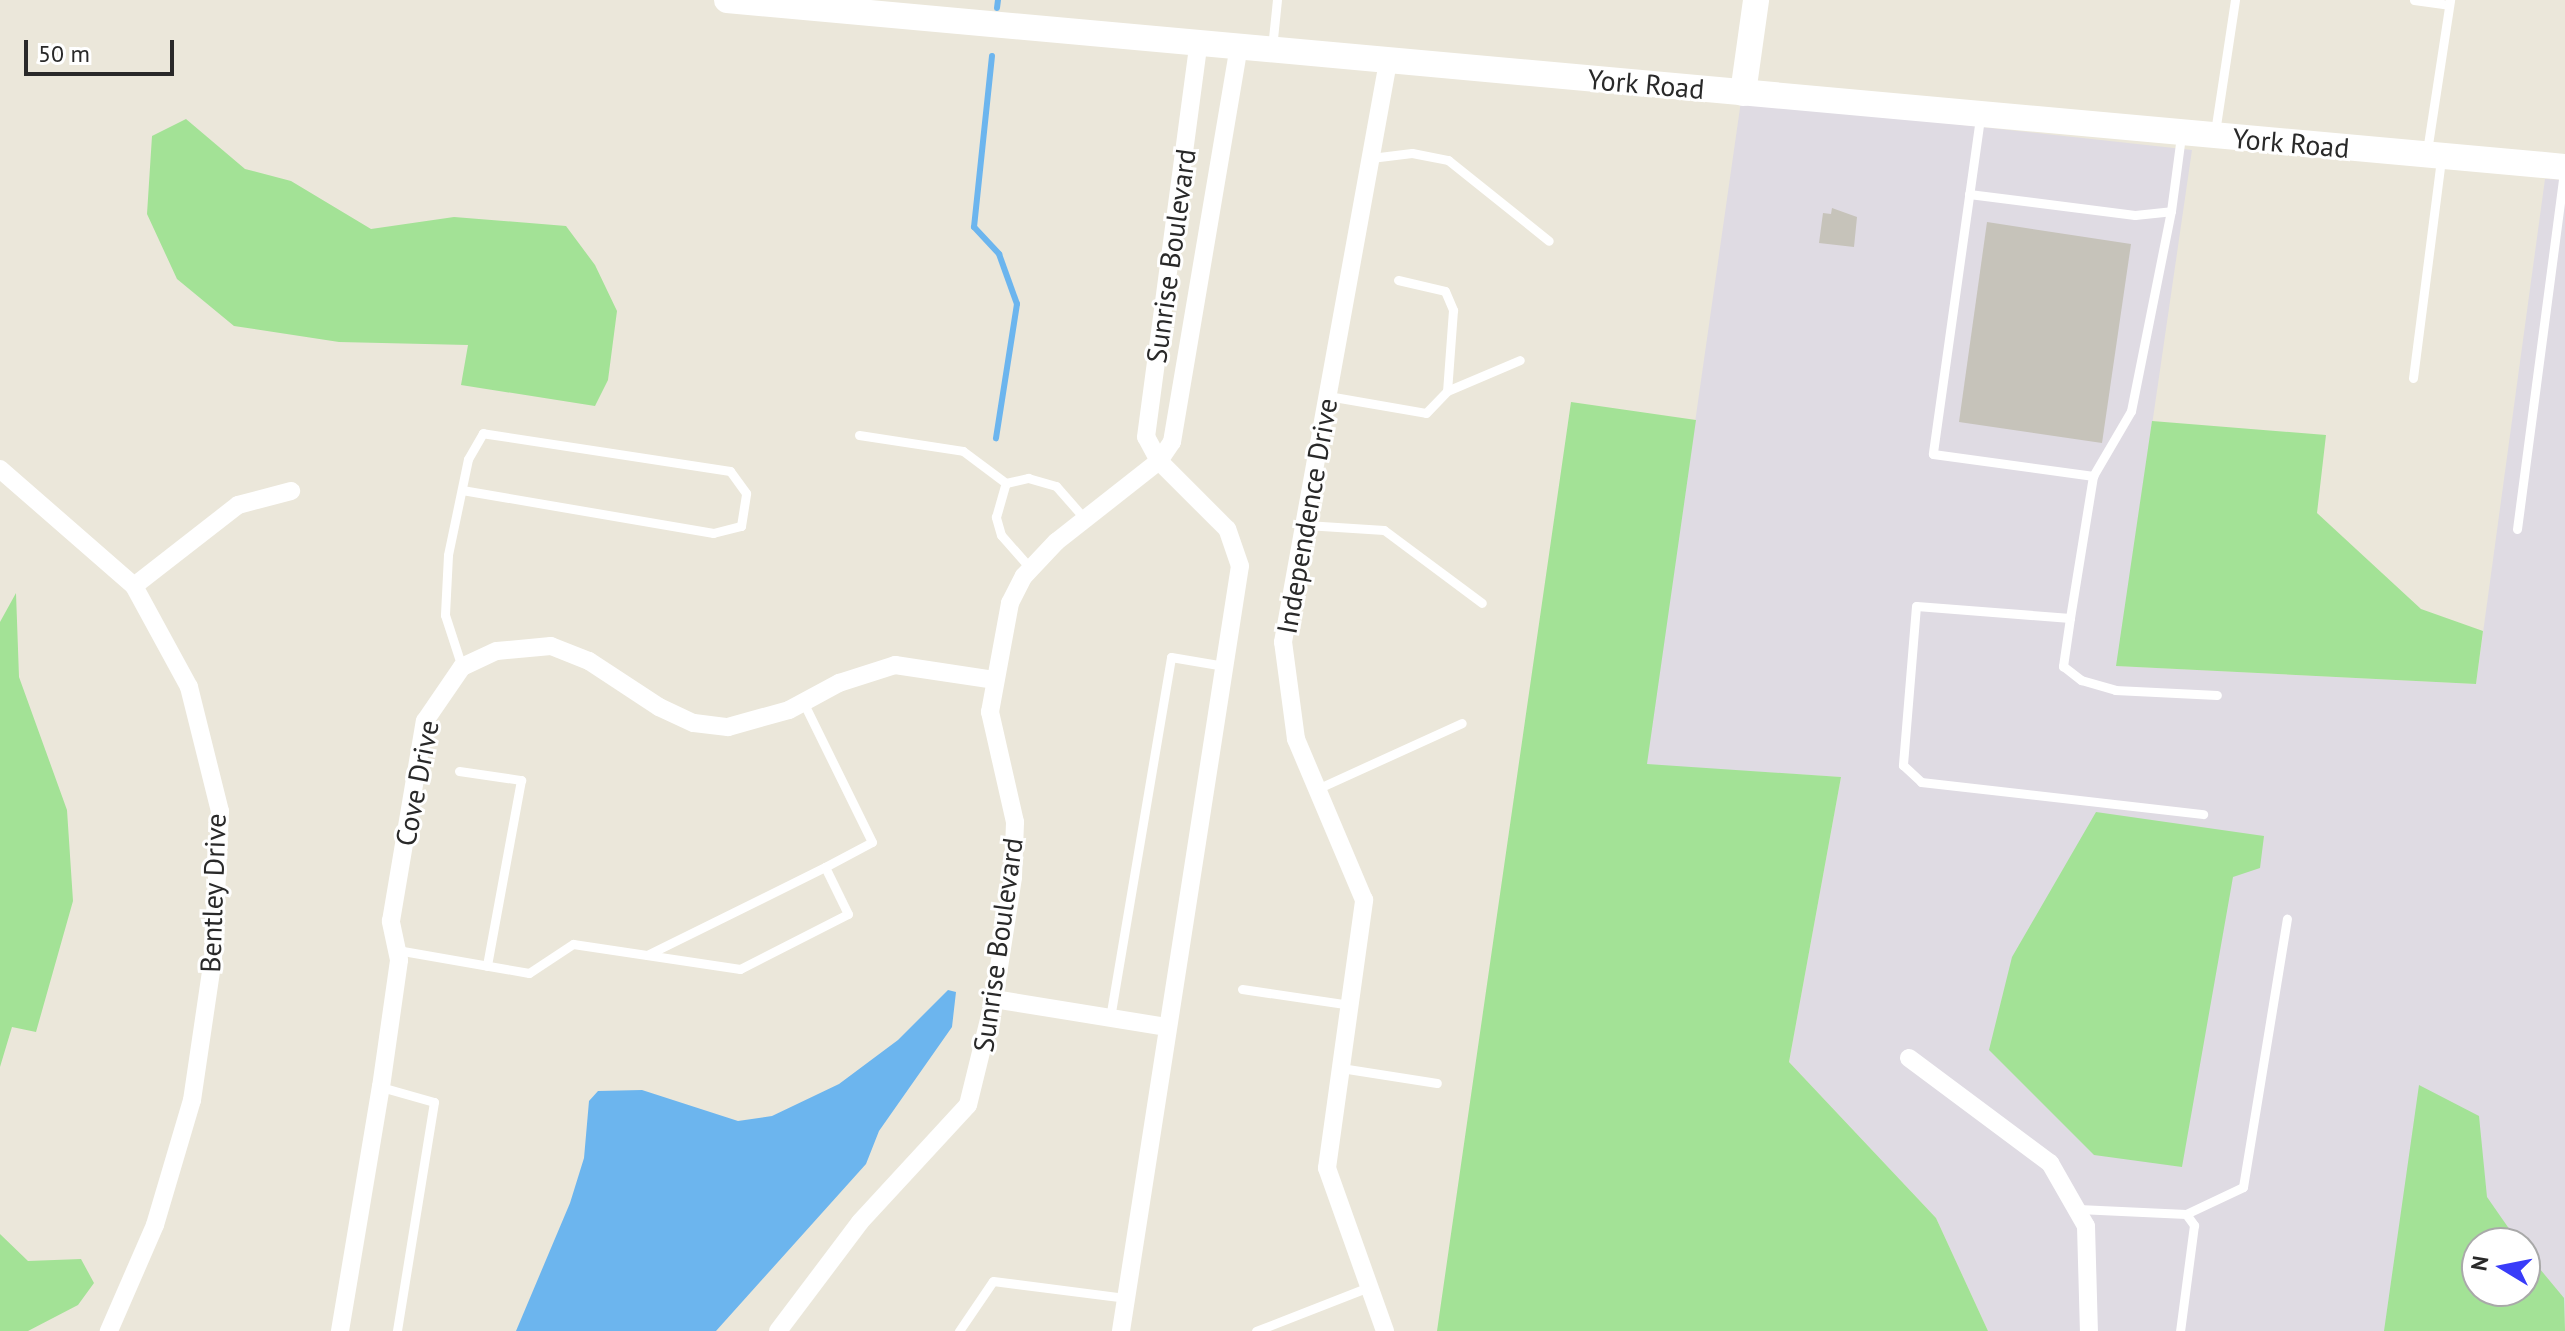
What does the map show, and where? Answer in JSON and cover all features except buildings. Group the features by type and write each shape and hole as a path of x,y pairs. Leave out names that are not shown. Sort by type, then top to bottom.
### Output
{"street":[{"name":"York Road","path":"727,0 1198,47 2564,167"},
{"path":"1743,93 1756,0"},
{"name":"Sunrise Boulevard","path":"1121,1331 1240,566 1227,529 1159,461 1146,437 1198,47"},
{"name":"Sunrise Boulevard","path":"778,1331 860,1222 968,1105 994,999 1015,822 994,746 994,680 1010,603 1031,569 1085,519 1159,461 1178,427 1238,50"},
{"name":"Independence Drive","path":"1385,1331 1327,1168 1364,900 1296,739 1283,642 1388,62"},
{"name":"Bentley Drive","path":"0,469 134,586 189,687 220,811 213,958 192,1100 155,1225 109,1331"},
{"path":"134,586 238,505 291,491"},
{"path":"462,667 497,651 551,646 572,652 659,707 694,723 728,727 803,702 895,665 994,680"},
{"name":"Cove Drive","path":"340,1331 381,1087 397,950 391,921 425,721 462,667"},
{"path":"994,999 1166,1027"},
{"path":"1909,1058 2050,1163 2086,1226 2089,1331"}],"lane":[{"path":"1272,53 1277,0"},
{"path":"2214,136 2235,0"},
{"path":"2413,378 2450,3 2414,0"},
{"path":"1980,114 1933,454 2093,476"},
{"path":"2182,133 2171,211 2131,411 2093,476 2063,666 2081,680 2115,690 2217,695"},
{"path":"1371,158 1412,153 1448,160 1549,241"},
{"path":"2517,529 2564,167"},
{"path":"1969,194 2135,215 2171,211"},
{"path":"1398,280 1445,291 1453,310 1447,391"},
{"path":"1328,396 1426,413 1447,391 1520,360"},
{"path":"462,490 713,533 741,526 746,493 730,471 483,433 468,459 462,490 445,615 462,667"},
{"path":"859,435 963,451 1006,483 1028,478 1056,486 1085,519"},
{"path":"1006,483 996,517 1001,535 1031,569"},
{"path":"1306,525 1384,530 1482,603"},
{"path":"2070,618 1916,606 1903,765 1921,782 2203,814"},
{"path":"1110,1018 1171,657 1224,666"},
{"path":"647,955 872,842 803,702"},
{"path":"1317,789 1462,723"},
{"path":"459,771 521,780 487,966"},
{"path":"397,950 529,973 573,944 740,969 848,914 825,867"},
{"path":"2076,1209 2186,1214 2243,1187 2287,919"},
{"path":"1242,989 1350,1005"},
{"path":"1341,1068 1437,1083"},
{"path":"381,1087 434,1102 397,1331"},
{"path":"2180,1331 2194,1225 2186,1214"},
{"path":"961,1329 993,1281 1125,1298"},
{"path":"1256,1331 1369,1287"}],"shaded area":[{"path":"1741,101 2192,150 2117,666 2476,684 2545,179 2565,180 2565,1331 1988,1331 1936,1218 1789,1062 1841,777 1646,765"}],"green space":[{"path":"186,119 245,169 291,181 371,229 454,217 566,226 595,265 617,311 608,380 595,406 461,385 468,345 339,342 234,326 177,279 147,214 152,136"},
{"path":"1571,402 1696,420 1647,764 1841,777 1789,1062 1936,1218 1988,1331 1437,1331"},
{"path":"2152,421 2326,435 2317,513 2421,609 2483,631 2476,684 2116,666"},
{"path":"16,593 19,677 67,810 73,901 36,1032 12,1027 0,1067 0,622"},
{"path":"2096,812 2264,836 2260,868 2233,877 2182,1167 2094,1155 1989,1050 2012,957"},
{"path":"2419,1085 2479,1116 2487,1197 2508,1227 2461,1227 2461,1307 2541,1307 2541,1270 2564,1298 2565,1331 2384,1331"},
{"path":"0,1234 28,1261 81,1259 94,1283 78,1305 28,1331 0,1331"}],"water":[{"path":"948,990 956,992 952,1027 879,1131 866,1164 716,1331 516,1331 570,1203 584,1158 589,1101 598,1091 642,1090 738,1121 772,1116 839,1084 898,1040"}],"waterway":[{"path":"997,8 998,0"},
{"path":"992,56 974,227 999,254 1017,304 996,438"}]}
